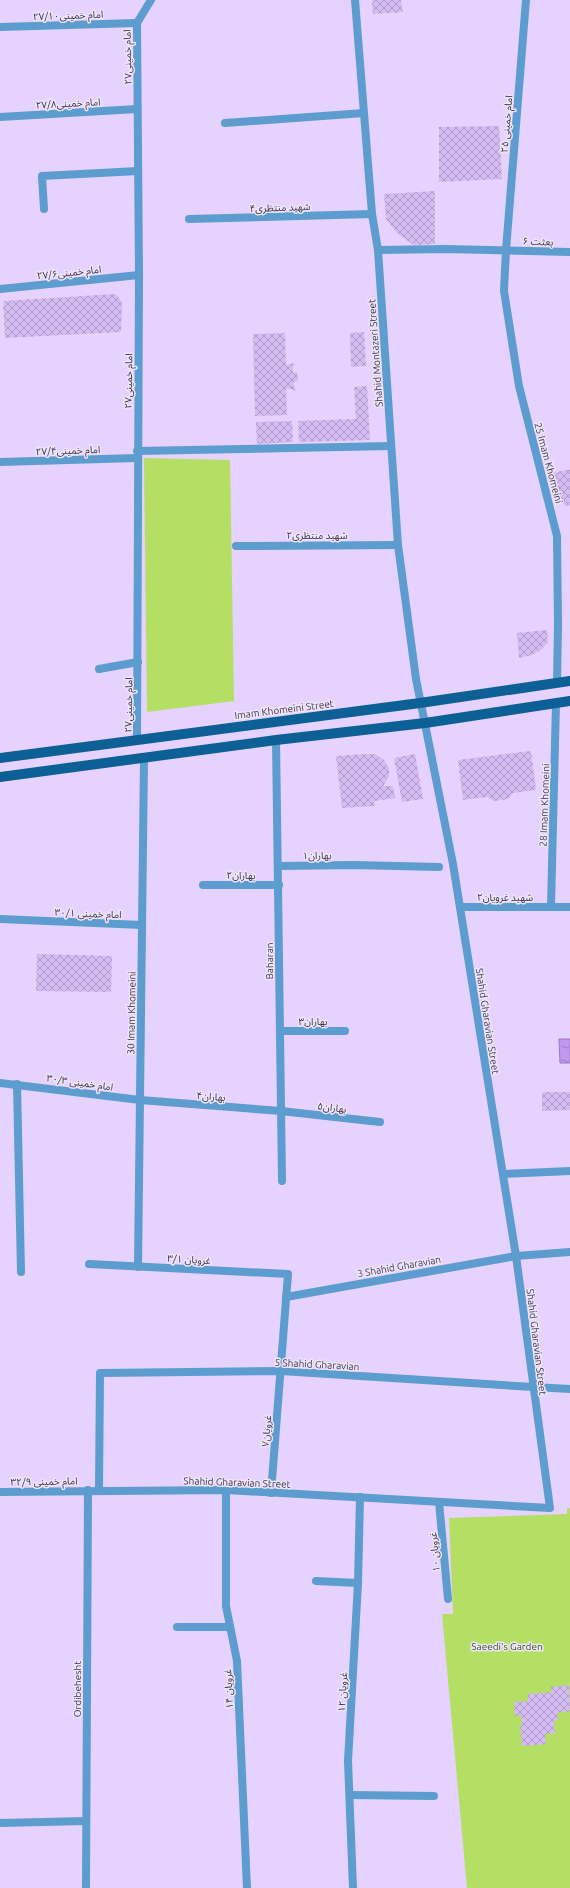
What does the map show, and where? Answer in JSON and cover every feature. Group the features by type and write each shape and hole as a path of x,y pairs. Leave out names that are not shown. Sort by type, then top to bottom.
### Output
{"main road":[{"name":"Imam Khomeini Street","path":"0,758 420,704 570,681"},
{"path":"0,777 144,759 276,740 425,723 570,702"}],"street":[{"path":"137,23 151,0"},
{"name":"Shahid Montazeri Street","path":"355,0 372,214 378,250 398,545 420,704 425,723"},
{"name":"امام خمینی ۲۵","path":"506,250 526,0"},
{"name":"امام خمینی۲۷/۱۰","path":"0,27 137,23"},
{"name":"امام خمینی۲۷","path":"137,23 139,275 137,454 137,740"},
{"name":"امام خمینی۲۷/۸","path":"0,117 137,108"},
{"path":"225,123 364,113"},
{"path":"44,209 42,176 138,171"},
{"name":"شهید منتظری۴","path":"189,219 372,214"},
{"name":"بعثت ۶","path":"378,250 446,249 570,252"},
{"name":"25 Imam Khomeini","path":"506,250 504,291 519,386 557,536 557,683"},
{"name":"امام خمینی۲۷/۶","path":"0,289 139,275"},
{"name":"امام خمینی۲۷/۴","path":"0,462 137,454 391,446"},
{"name":"شهید منتظری۲","path":"236,546 398,545"},
{"path":"99,669 138,662"},
{"name":"28 Imam Khomeini","path":"551,906 556,704"},
{"name":"Shahid Gharavian Street","path":"88,1490 226,1490 550,1508 516,1256 503,1174 450,849 425,723"},
{"name":"Baharan","path":"276,740 279,866 282,1181"},
{"name":"30 Imam Khomeini","path":"138,1267 144,759"},
{"name":"بهاران۱","path":"279,866 354,865 439,867"},
{"name":"بهاران۲","path":"203,885 279,885"},
{"name":"شهید غرویان۲","path":"460,907 570,907"},
{"name":"امام خمینی ۳۰/۱","path":"0,919 142,925"},
{"name":"بهاران۳","path":"280,1031 345,1031"},
{"name":"امام خمینی ۳۰/۳","path":"0,1083 140,1100"},
{"path":"17,1084 21,1272"},
{"name":"بهاران۴","path":"140,1100 281,1111"},
{"name":"بهاران۵","path":"281,1111 380,1122"},
{"path":"503,1174 570,1171"},
{"name":"3 Shahid Gharavian","path":"286,1297 516,1256 570,1252"},
{"name":"غرویان ۳/۱","path":"89,1264 288,1274"},
{"name":"غرویان۷","path":"271,1493 288,1274"},
{"name":"5 Shahid Gharavian","path":"99,1490 100,1373 281,1371 570,1390"},
{"name":"امام خمینی ۳۲/۹","path":"0,1492 88,1490"},
{"name":"Ordibehesht","path":"86,1888 88,1490"},
{"name":"غرویان ۱۴","path":"226,1490 226,1606 237,1661 247,1888"},
{"name":"غرویان ۱۲","path":"353,1888 348,1761 358,1583 360,1497"},
{"name":"غرویان ۱۰","path":"440,1502 448,1599"},
{"path":"316,1581 358,1583"},
{"path":"177,1627 230,1627"},
{"path":"350,1795 434,1796"},
{"path":"0,1823 86,1821"}],"green space":[{"path":"144,458 230,460 234,701 147,712"},
{"name":"Saeedi's Garden","path":"570,1508 570,1888 467,1888 442,1614 453,1614 449,1518 567,1514 567,1509"}],"water":[{"path":"559,1039 570,1039 570,1063 560,1063"}],"building":[{"path":"372,0 401,0 403,12 373,14"},
{"path":"499,126 502,179 439,182 439,127"},
{"path":"435,191 435,244 414,245 398,234 386,219 384,194"},
{"path":"115,294 122,303 121,332 5,338 3,301"},
{"path":"364,332 366,366 351,367 350,333"},
{"path":"285,333 286,365 295,363 293,366 293,373 297,372 298,381 294,382 294,387 296,389 294,391 292,389 286,389 287,415 255,416 253,334"},
{"path":"367,386 370,440 299,442 298,421 356,419 354,387"},
{"path":"292,421 293,442 257,444 256,422"},
{"path":"570,469 570,502 567,506 560,502 557,496 553,473"},
{"path":"547,630 548,642 541,650 532,655 519,658 517,633"},
{"path":"531,751 536,790 513,793 508,799 494,801 487,797 463,800 458,760"},
{"path":"375,754 384,760 389,768 389,776 383,786 393,786 395,798 374,801 375,806 342,808 336,756"},
{"path":"415,754 423,799 402,802 394,758"},
{"path":"37,954 112,956 111,992 36,991"},
{"path":"542,1092 570,1092 570,1110 542,1111"},
{"path":"569,1685 570,1711 557,1713 558,1720 554,1720 555,1733 545,1734 546,1744 522,1746 520,1725 522,1725 521,1715 515,1716 514,1702 528,1701 528,1694 552,1692 551,1687"}]}
